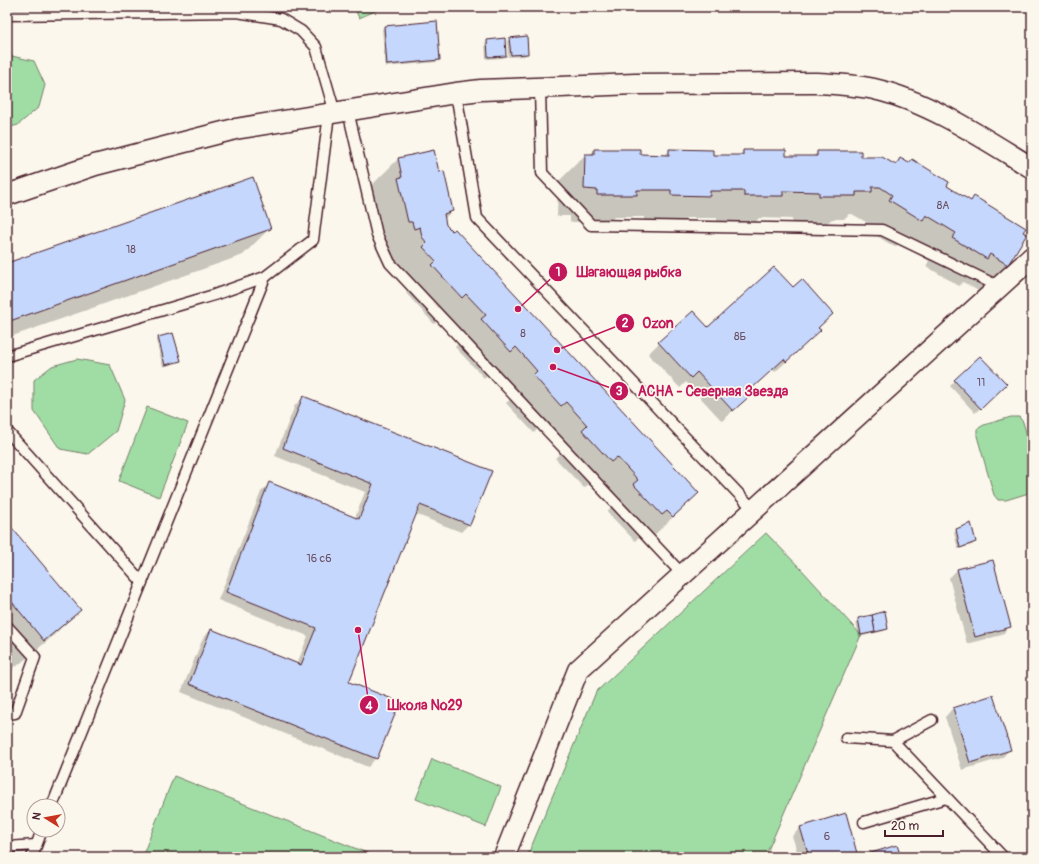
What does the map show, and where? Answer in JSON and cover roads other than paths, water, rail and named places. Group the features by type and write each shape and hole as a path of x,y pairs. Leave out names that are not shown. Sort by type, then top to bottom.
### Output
{"street":[{"path":"7,195 95,165 235,129 480,90 635,84 816,83 845,85 874,90 901,97 931,110 980,136 1032,168"},
{"path":"504,857 578,670 1032,257"}],"lane":[{"path":"7,15 237,12 281,19 300,31 316,47 377,234 390,263 683,575"},
{"path":"540,88 542,173 591,225 882,230 1000,287"},
{"path":"456,93 477,218 754,510"},
{"path":"7,356 214,295 265,277 313,240 337,112"},
{"path":"55,798 265,277"},
{"path":"7,431 142,582"},
{"path":"7,626 35,657 15,713 7,714"},
{"path":"846,738 893,741 932,720"},
{"path":"893,741 1002,857"},
{"path":"864,822 946,798"},
{"path":"32,857 39,838"},
{"path":"7,847 36,845"}],"place":[{"name":"Шагающая рыбка","path":"518,309"},
{"name":"Ozon","path":"557,350"},
{"name":"АСНА - Северная Звезда","path":"553,367"},
{"name":"Школа №29","path":"358,630"}]}
